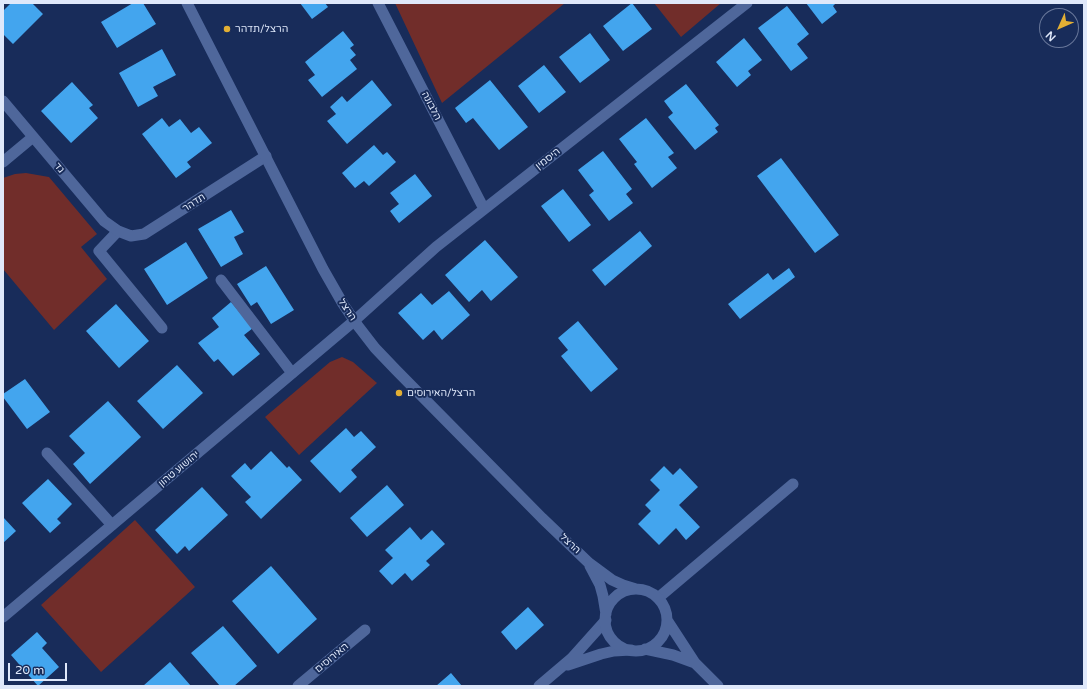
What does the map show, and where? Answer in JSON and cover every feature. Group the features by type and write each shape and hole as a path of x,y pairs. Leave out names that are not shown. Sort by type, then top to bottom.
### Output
{"street":[{"name":"הרצל","path":"187,3 329,281 354,321 396,370 542,518 585,559 612,580 636,589"},
{"name":"הלבונה","path":"378,3 484,209"},
{"name":"היסמין","path":"354,321 428,254 747,3"},
{"name":"גד","path":"3,101 104,221 118,231"},
{"path":"3,162 33,137"},
{"name":"תדהר","path":"118,231 131,236 144,234 266,156"},
{"path":"118,231 99,252 162,328"},
{"path":"221,280 292,373"},
{"name":"יהושוע טהון","path":"3,617 354,321"},
{"path":"47,453 112,525"},
{"path":"658,598 793,484"},
{"name":"הרצל","path":"585,559 600,585 605,601 606,617"},
{"path":"631,650 618,645 611,638 607,629 606,617 609,606 614,598 627,590 645,590 658,598 665,610 667,620 695,663 718,686"},
{"path":"539,686 579,650 606,617"},
{"path":"645,649 661,638 667,620"},
{"name":"האירוסים","path":"298,686 365,630"},
{"path":"560,668 600,654 614,651 645,649 673,654 695,663"}],"shaded area":[{"path":"395,3 565,3 442,103"},
{"path":"654,3 721,3 681,37"},
{"path":"26,173 49,177 97,234 81,247 107,279 54,330 3,269 3,178 15,174"},
{"path":"342,357 353,362 377,383 299,455 265,417 330,362"},
{"path":"135,520 195,587 101,672 41,605"}],"building":[{"path":"11,3 32,3 43,14 13,44 3,34 3,11"},
{"path":"133,3 143,3 156,24 117,48 101,22"},
{"path":"300,3 325,3 328,7 312,19"},
{"path":"632,3 652,29 623,51 603,26"},
{"path":"806,3 836,3 833,6 837,12 822,24"},
{"path":"787,6 809,34 797,44 808,58 791,71 758,28"},
{"path":"343,31 354,45 350,48 356,55 350,60 357,69 322,97 308,80 315,75 305,62"},
{"path":"590,33 610,60 580,83 559,57"},
{"path":"744,38 762,60 748,71 751,75 737,87 716,62"},
{"path":"162,49 176,75 153,87 158,96 138,107 119,73"},
{"path":"544,65 566,92 539,113 518,86"},
{"path":"372,80 392,105 347,144 327,121 336,114 330,107 342,96 347,102"},
{"path":"490,80 528,127 499,150 473,118 466,123 455,108"},
{"path":"72,82 93,105 89,108 98,118 71,143 41,111"},
{"path":"686,84 719,125 715,128 718,132 695,150 668,117 673,113 664,101"},
{"path":"162,118 169,127 180,119 191,133 199,127 212,143 187,162 191,167 176,178 142,134"},
{"path":"646,118 674,153 668,157 677,168 652,188 634,164 637,162 619,139"},
{"path":"374,145 383,155 387,152 396,162 369,186 364,181 355,188 342,173"},
{"path":"603,151 632,189 626,194 633,203 609,221 589,195 594,191 578,170"},
{"path":"781,158 839,235 815,253 757,176"},
{"path":"415,174 432,196 399,223 390,211 399,204 390,193"},
{"path":"563,189 591,225 569,242 541,206"},
{"path":"231,210 244,232 234,237 243,254 221,267 198,229"},
{"path":"640,231 652,246 605,286 592,270"},
{"path":"485,240 518,277 491,301 482,290 469,302 445,275"},
{"path":"186,242 208,278 167,305 144,269"},
{"path":"266,266 294,310 271,324 257,302 251,306 237,284"},
{"path":"789,268 795,277 740,319 728,304 768,273 773,280"},
{"path":"449,291 470,315 442,340 434,330 423,340 398,313 421,293 432,305"},
{"path":"231,302 253,328 244,335 260,354 233,376 218,359 214,362 198,343 219,327 212,318"},
{"path":"116,304 149,341 119,368 86,331"},
{"path":"578,321 618,369 591,392 561,356 568,350 558,338"},
{"path":"177,365 203,393 163,429 137,401"},
{"path":"25,379 50,412 27,429 3,397 3,394"},
{"path":"108,401 141,437 90,484 73,464 85,453 69,436"},
{"path":"346,428 354,437 361,431 376,447 351,470 357,477 340,493 310,461"},
{"path":"271,451 287,468 289,466 302,480 261,519 245,502 251,497 231,476 245,463 251,470"},
{"path":"664,466 673,475 680,468 698,487 679,505 700,527 686,540 676,528 659,545 638,524 651,511 645,505 660,490 650,480"},
{"path":"48,479 72,504 57,519 61,523 50,533 22,503"},
{"path":"387,485 404,505 367,537 350,518"},
{"path":"202,487 228,515 189,551 185,546 177,554 155,530"},
{"path":"3,517 16,531 3,543"},
{"path":"410,527 421,540 432,530 445,544 426,561 430,565 412,581 405,573 392,585 379,571 393,558 385,550"},
{"path":"271,566 317,619 278,654 232,601"},
{"path":"528,607 544,625 516,650 501,632"},
{"path":"223,626 257,666 234,686 220,686 191,653"},
{"path":"37,632 47,643 42,648 59,667 38,686 11,655"},
{"path":"170,662 191,686 143,686"},
{"path":"451,673 462,686 436,686"}],"place":[{"name":"הרצל/תדהר","path":"227,29"},
{"name":"הרצל/האירוסים","path":"399,393"}]}
